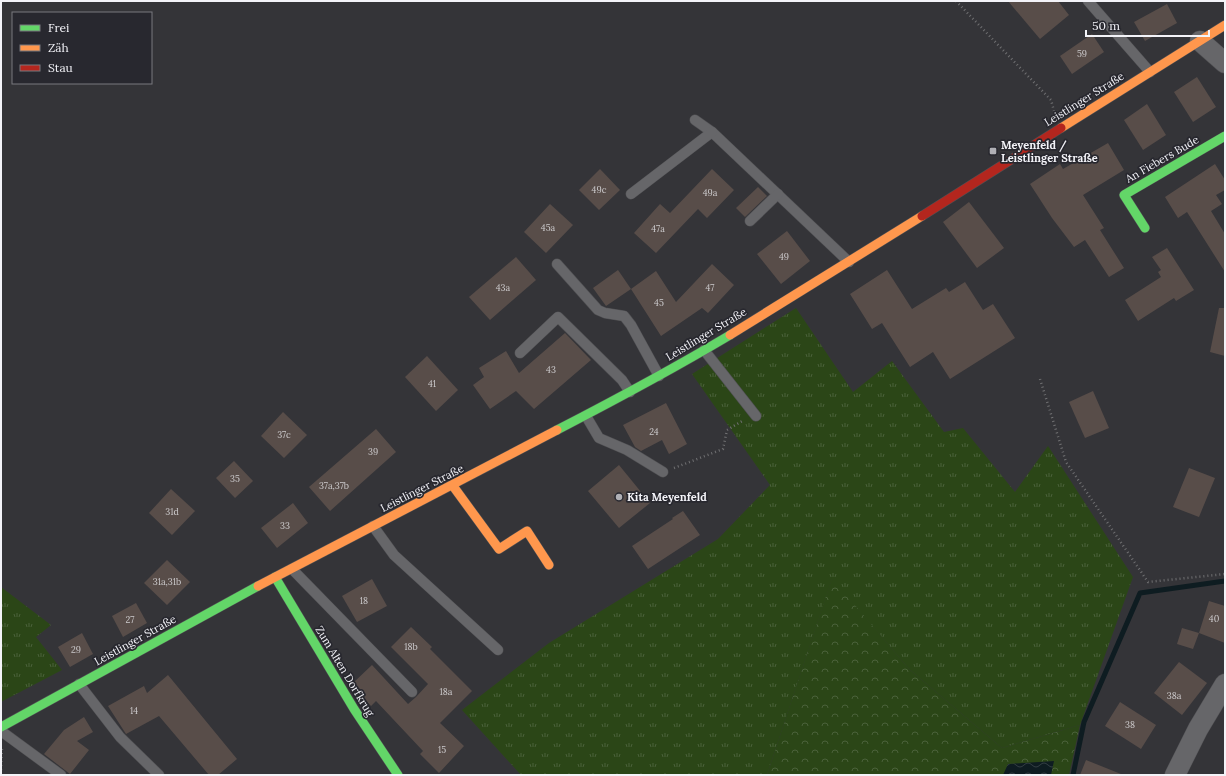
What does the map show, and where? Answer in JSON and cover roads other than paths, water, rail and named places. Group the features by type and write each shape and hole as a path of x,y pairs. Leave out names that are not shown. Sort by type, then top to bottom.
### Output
{"street":[{"name":"Leistlinger Straße","path":"2,730 79,684 275,577 586,416 659,376 849,262 1225,25"},
{"path":"1200,41 1225,63"},
{"name":"An Fiebers Bude","path":"1145,228 1124,196 1225,136"},
{"path":"452,486 499,549 527,531 549,565"},
{"name":"Zum Alten Dorfkrug","path":"275,577 354,709 398,775"},
{"path":"1175,775 1198,729 1225,684"}],"lane":[{"path":"1088,1 1150,72"},
{"path":"695,120 712,132 849,262"},
{"path":"631,194 712,132"},
{"path":"750,221 778,194"},
{"path":"557,264 598,310 605,313 624,316 631,325 659,376"},
{"path":"520,353 558,317 622,380 630,392"},
{"path":"704,350 755,414"},
{"path":"586,416 599,438 627,450 663,472"},
{"path":"373,526 394,555 498,650"},
{"path":"292,569 412,692"},
{"path":"79,684 120,737 159,775"},
{"path":"2,730 61,775"}],"water":[{"path":"1054,761 1051,775 1003,775 1008,764"}],"waterway":[{"path":"1073,775 1084,722 1140,593 1225,581"}],"place":[{"name":"Meyenfeld / Leistlinger Straße","path":"993,151"},
{"name":"Kita Meyenfeld","path":"619,497"}]}
